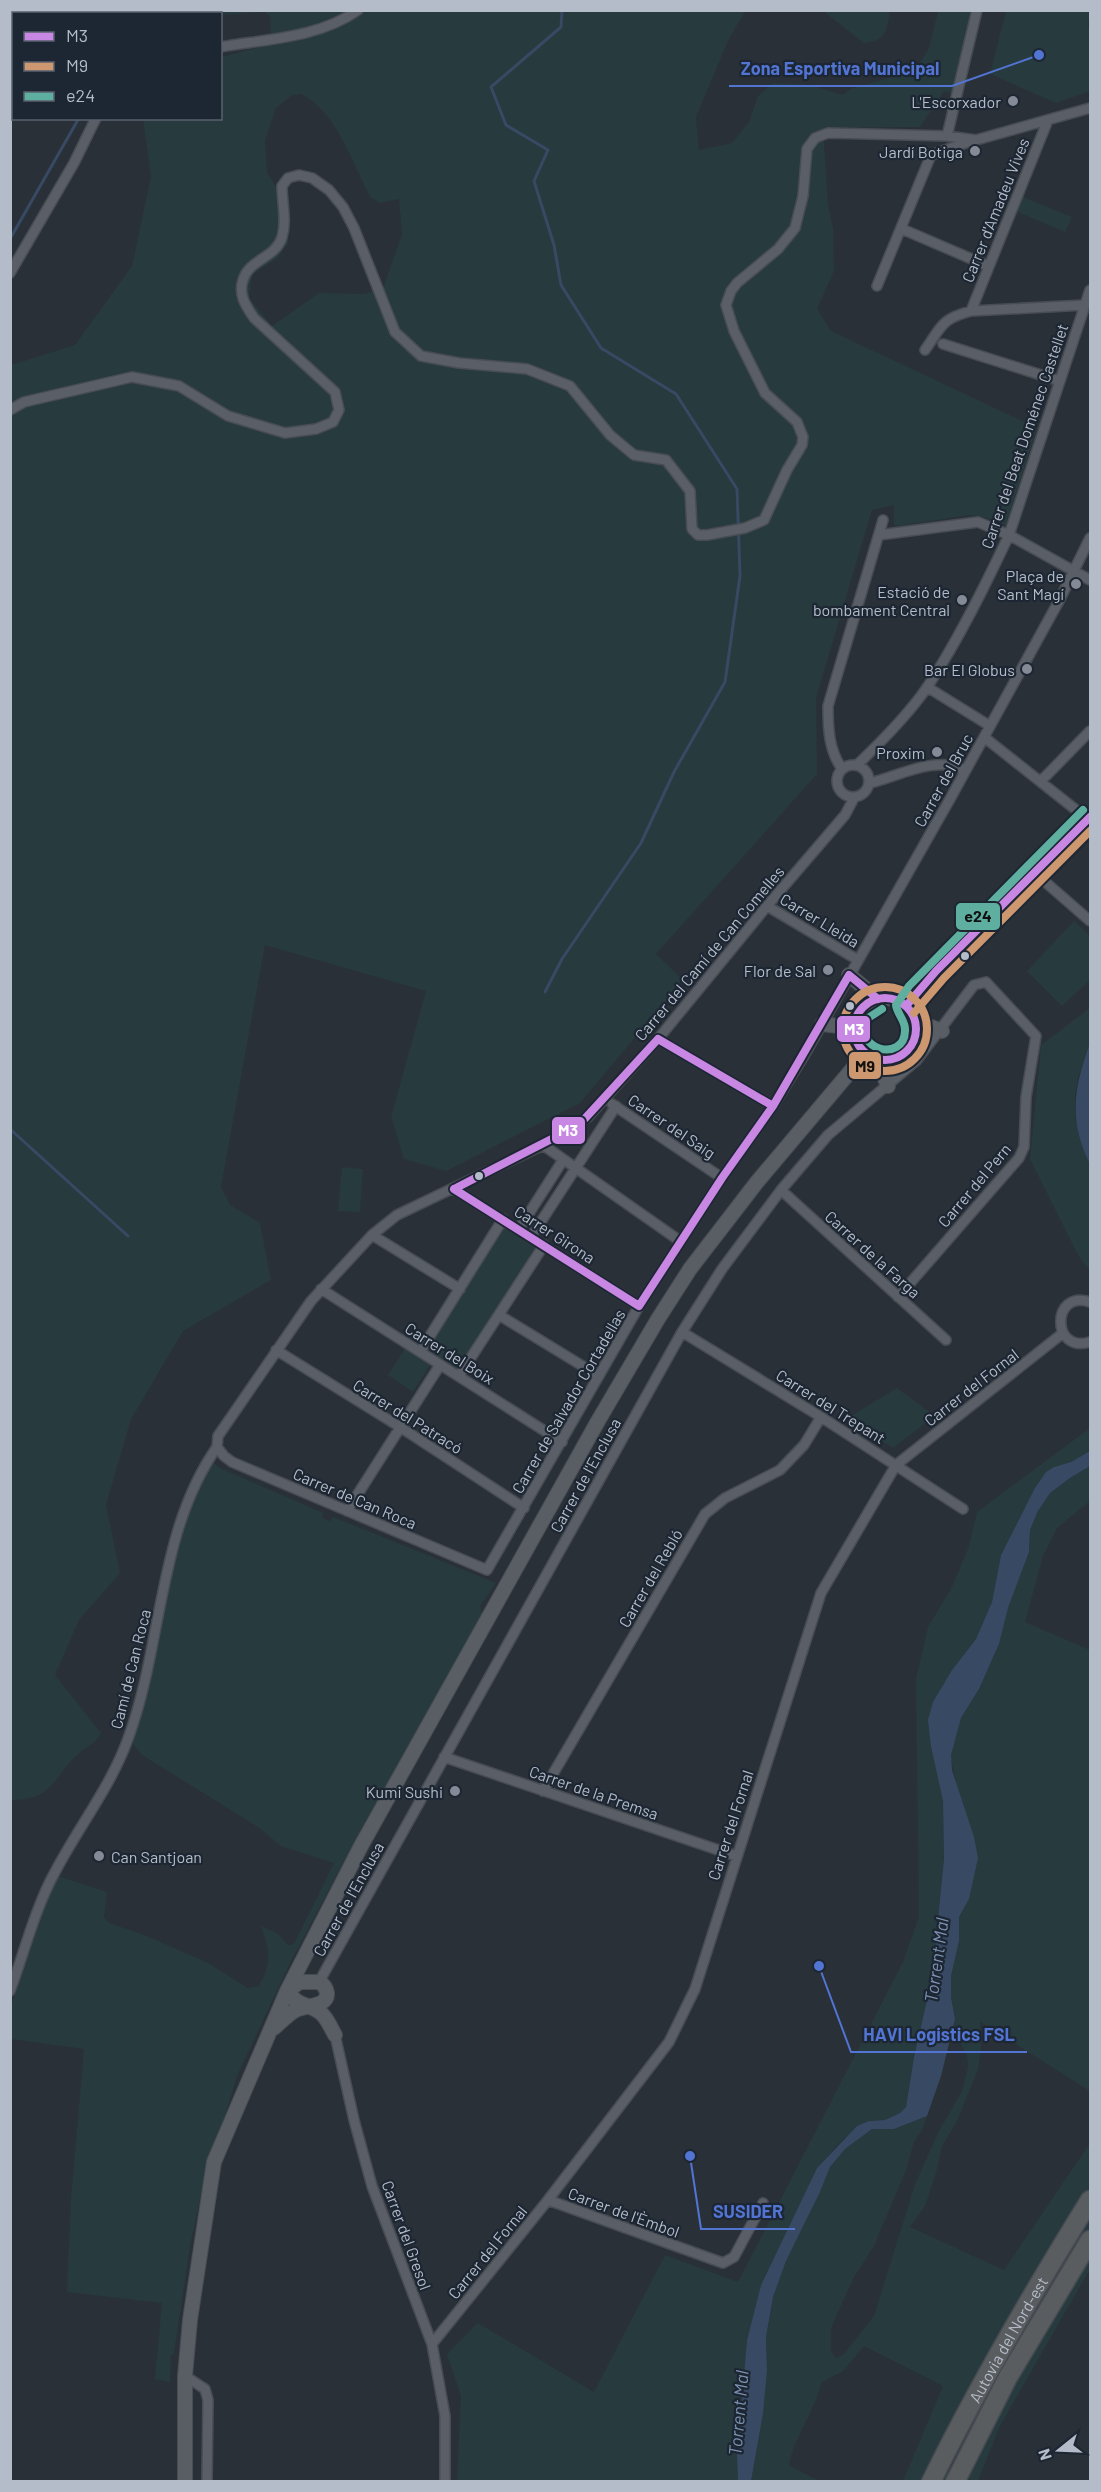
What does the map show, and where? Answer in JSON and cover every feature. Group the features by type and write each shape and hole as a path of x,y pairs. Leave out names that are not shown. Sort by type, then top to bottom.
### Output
{"highway":[{"name":"Autovia del Nord-est","path":"931,2481 1002,2347 1090,2200"},
{"name":"Autovia del Nord-est","path":"955,2481 1008,2377 1090,2240"}],"street":[{"path":"222,47 315,31 341,22 358,10"},
{"path":"947,136 977,10"},
{"path":"877,286 931,155 1090,108"},
{"path":"10,273 75,163 95,120"},
{"name":"Carrer d'Amadeu Vives","path":"971,311 1048,120"},
{"path":"10,410 24,402 132,377 179,386 228,416 285,433 316,429 333,422 339,410 335,392 254,318 245,304 240,289 246,269 276,249 282,237 285,221 282,186 288,178 299,175 312,178 329,190 343,207 354,228 395,332 421,356 459,363 526,369 570,386 610,435 634,455 666,460 690,490 692,529 698,535 707,536 745,528 764,520 787,470 802,445 803,437 801,429 792,416 765,393 734,331 726,305 737,283 778,249 795,228 803,196 807,150 815,138 828,134 947,136 976,140"},
{"path":"902,229 988,266"},
{"name":"Carrer del Beat Doménec Castellet","path":"857,765 927,687 956,638 1009,535 1090,290"},
{"path":"925,350 948,318 971,311 1085,305"},
{"path":"943,344 1060,381"},
{"path":"842,769 834,756 829,735 828,706 883,520"},
{"path":"879,535 978,522 1009,535 1090,580"},
{"path":"1075,572 1090,538"},
{"name":"Carrer del Bruc","path":"849,975 1075,572"},
{"path":"927,687 990,726"},
{"path":"1041,782 1090,731"},
{"path":"906,1006 936,971 1090,819 984,737"},
{"path":"870,783 939,763 955,765 964,770"},
{"path":"857,765 867,772 870,783 864,794 854,798 844,795 838,788 837,777 842,769 857,765"},
{"name":"Carrer del Camí de Can Comelles","path":"217,1447 218,1436 276,1350 321,1289 372,1235 397,1215 543,1145 579,1125 657,1039 845,815 854,798"},
{"path":"1035,873 1090,921"},
{"name":"Carrer Lleida","path":"767,906 858,960"},
{"path":"849,975 878,999"},
{"name":"Carrer de Salvador Cortadellas","path":"487,1570 639,1306 722,1178 774,1106 849,975"},
{"name":"Carrer del Pern","path":"898,1297 1019,1158 1024,1147 1026,1097 1036,1036 986,982 974,985 942,1030"},
{"path":"871,1057 896,1059 911,1048 917,1030 915,1021 906,1006 897,1000 878,999 863,1006 858,1013 854,1028 859,1047 871,1057 888,1086"},
{"path":"915,1021 942,1030"},
{"path":"822,1024 854,1028"},
{"name":"Carrer de l'Enclusa","path":"319,1982 682,1332 722,1269 780,1190 828,1134 916,1061 942,1030"},
{"path":"657,1039 774,1106"},
{"path":"185,2481 185,2376 190,2320 214,2162 287,1991 351,1864 658,1319 690,1269 757,1182 871,1057"},
{"name":"Carrer del Saig","path":"605,1099 722,1178"},
{"path":"531,1237 616,1106"},
{"path":"543,1145 680,1241"},
{"path":"519,1229 563,1160"},
{"name":"Carrer Girona","path":"454,1189 639,1306"},
{"name":"Carrer de la Farga","path":"780,1190 946,1340"},
{"path":"420,1352 503,1219"},
{"path":"372,1235 460,1289"},
{"path":"459,1376 544,1245"},
{"name":"Carrer del Boix","path":"321,1289 562,1442"},
{"path":"1090,1302 1077,1300 1064,1309 1060,1318 1064,1333 1076,1343 1090,1341"},
{"path":"499,1315 599,1376"},
{"name":"Carrer del Trepant","path":"682,1332 821,1417 963,1509"},
{"name":"Carrer del Fornal","path":"432,2344 548,2200 669,2042 695,1989 821,1593 896,1465 1064,1333"},
{"name":"Carrer del Patracó","path":"276,1350 524,1508"},
{"path":"347,1511 440,1365"},
{"name":"Carrer del Rebló","path":"543,1791 705,1514 724,1498 780,1470 804,1445 821,1417"},
{"name":"Carrer de Can Roca","path":"217,1447 232,1462 487,1570"},
{"name":"Camí de Can Roca","path":"10,1991 51,1879 73,1837 108,1783 128,1740 147,1669 178,1527 197,1479 217,1447"},
{"name":"Carrer de la Premsa","path":"444,1757 736,1856"},
{"path":"310,1947 310,1971 326,1989 331,2001 335,2017 335,2035"},
{"path":"287,1991 300,1982 319,1982"},
{"path":"287,1991 297,2003 308,2006 324,2016 335,2035"},
{"path":"269,2034 293,2011 321,2003 327,1996"},
{"name":"Carrer del Gresol","path":"335,2035 372,2186 432,2344 446,2416 445,2481"},
{"name":"Carrer de l'Èmbol","path":"548,2200 723,2263 734,2257 763,2204"},
{"path":"185,2376 206,2389 208,2400 207,2481"}],"green space":[{"path":"112,11 745,11 728,41 696,117 699,150 732,143 749,122 758,96 773,83 810,85 843,95 850,89 910,72 918,66 929,48 938,11 971,11 954,93 944,91 920,127 823,128 828,204 833,229 834,271 817,309 831,331 1037,428 1006,525 984,517 969,515 898,526 894,525 894,505 872,510 816,698 817,774 656,954 683,980 580,1103 446,1171 404,1159 391,1117 426,991 265,945 221,1187 230,1205 260,1223 271,1280 183,1331 131,1419 106,1505 120,1573 79,1620 55,1675 101,1733 68,1764 44,1792 25,1799 11,1800 11,365 75,345 132,266 151,176 143,120 222,120 222,57 272,44 270,16 264,12 222,15 222,12","holes":["301,94 324,112 334,125 371,198 380,203 399,199 402,234 383,288 364,294 319,293 272,326 249,298 252,274 277,259 288,243 288,207 267,172 265,140 276,108 292,95"]},
{"path":"823,11 890,11 888,24 881,37 864,43"},
{"path":"1006,11 1090,11 1088,26 1090,27 1090,91 1056,103 990,74"},
{"path":"1023,197 1072,217 1065,232 1016,211"},
{"path":"1074,921 1090,936 1090,980 1062,1006 1027,971"},
{"path":"1090,1008 1090,1043 1078,1078 1075,1116 1090,1164 1090,1271 1078,1255 1030,1159 1041,1045"},
{"path":"342,1167 363,1169 360,1212 338,1211"},
{"path":"503,1219 544,1245 459,1376 420,1352"},
{"path":"405,1348 430,1365 413,1392 388,1375"},
{"path":"897,1388 935,1416 893,1448 846,1419"},
{"path":"1090,1428 1090,1451 1071,1462 1026,1506 1001,1555 992,1602 976,1639 952,1670 931,1747 943,1801 944,1859 932,1978 914,2057 906,2107 900,2113 885,2120 869,2121 844,2138 817,2168 761,2285 747,2340 737,2455 738,2481 457,2481 461,2396 447,2354 478,2323 594,2392 665,2255 738,2282 903,1962 919,1917 916,1679 928,1627 951,1589 968,1549 977,1512"},
{"path":"214,1463 220,1468 323,1513 322,1518 330,1521 333,1517 496,1583 480,1606 482,1614 413,1741 367,1818 291,1961 237,2076 201,2195 190,2246 174,2353 171,2355 170,2382 155,2379 162,2303 67,2292 71,2199 84,2049 11,2039 11,2006 49,1895 58,1876 107,1892 104,1917 109,1923 147,1936 208,1963 248,1988 259,1986 268,1963 268,1950 261,1926 278,1934 288,1945 294,1944 334,1863 281,1846 258,1827 142,1755 131,1741 183,1525 208,1464"},
{"path":"1090,1466 1090,1501 1057,1528 1043,1556 1025,1622 1090,1650 1090,2091 980,2022 981,2049 978,2070 956,2123 942,2146 925,2206 910,2227 1004,2270 1090,2143 1090,2269 1000,2426 978,2481 903,2481 943,2386 864,2346 843,2371 821,2383 790,2460 790,2466 819,2481 751,2482 767,2371 766,2337 773,2297 786,2261 830,2167 845,2149 872,2129 894,2129 927,2116 914,2142 906,2170 874,2246 854,2277 831,2329 831,2351 836,2358 843,2355 874,2316 915,2184 939,2131 962,2091 968,2067 967,2057 961,2044 951,2041 955,2019 951,1997 951,1976 959,1941 959,1917 969,1899 960,1798 950,1756 961,1718 979,1689 999,1644 1008,1608 1029,1552 1030,1530 1038,1511 1050,1493"}],"water":[{"path":"1090,1043 1090,1164 1078,1133 1076,1104 1080,1074"},
{"name":"Torrent Mal","path":"1090,1451 1090,1466 1050,1493 1038,1511 1030,1530 1029,1552 1008,1608 999,1644 979,1689 961,1718 951,1755 952,1770 974,1837 978,1858 969,1899 959,1917 959,1941 951,1976 951,1997 955,2019 941,2076 927,2116 894,2129 872,2129 845,2149 830,2167 786,2261 773,2297 766,2337 767,2371 763,2413 751,2481 738,2481 737,2455 747,2340 761,2285 817,2168 857,2126 869,2121 885,2120 900,2113 906,2107 914,2057 932,1978 944,1859 943,1801 931,1747 928,1720 933,1702 952,1670 976,1639 992,1602 1001,1555 1035,1488 1046,1472"}],"waterway":[{"path":"545,992 562,959 641,843 674,772 725,682 740,576 737,489 676,394 601,348 561,285 554,245 534,181 548,150 506,125 491,87 561,27 562,10"},
{"path":"10,239 78,120"},
{"path":"10,1129 128,1236"}],"transit line":[{"name":"e24","path":"882,1009 868,1018 865,1029 866,1038 872,1045 880,1048 896,1047 902,1041 905,1031 896,1005 909,986 1083,810"},
{"name":"M3","path":"906,1006 936,971 1090,817"},
{"name":"M9","path":"914,1013 944,978 1090,831"},
{"name":"M3","path":"454,1189 639,1306 722,1178 773,1106 849,975 878,999"},
{"name":"M9","path":"885,987 901,990 915,999 924,1013 927,1029 924,1045 915,1059 901,1068 885,1071 869,1068 855,1059 846,1045 843,1029 846,1013 855,999 869,990 885,987"},
{"name":"M3","path":"879,998 891,998 907,1007 914,1017 916,1029 914,1041 907,1051 891,1060 879,1060 868,1055 859,1046 854,1035 854,1023 859,1012 868,1003 879,998"},
{"name":"M3","path":"658,1039 773,1106"},
{"name":"M3","path":"454,1189 579,1125 658,1039"}],"place":[{"name":"Zona Esportiva Municipal","path":"1039,55"},
{"name":"L'Escorxador","path":"1013,101"},
{"name":"Jardí Botiga","path":"975,151"},
{"name":"Plaça de Sant Magí","path":"1076,584"},
{"name":"Estació de bombament Central","path":"962,600"},
{"name":"Bar El Globus","path":"1027,669"},
{"name":"Proxim","path":"937,752"},
{"name":"Flor de Sal","path":"828,970"},
{"name":"Kumi Sushi","path":"455,1791"},
{"name":"Can Santjoan","path":"99,1856"},
{"name":"HAVI Logistics FSL","path":"819,1966"},
{"name":"SUSIDER","path":"690,2156"}]}
